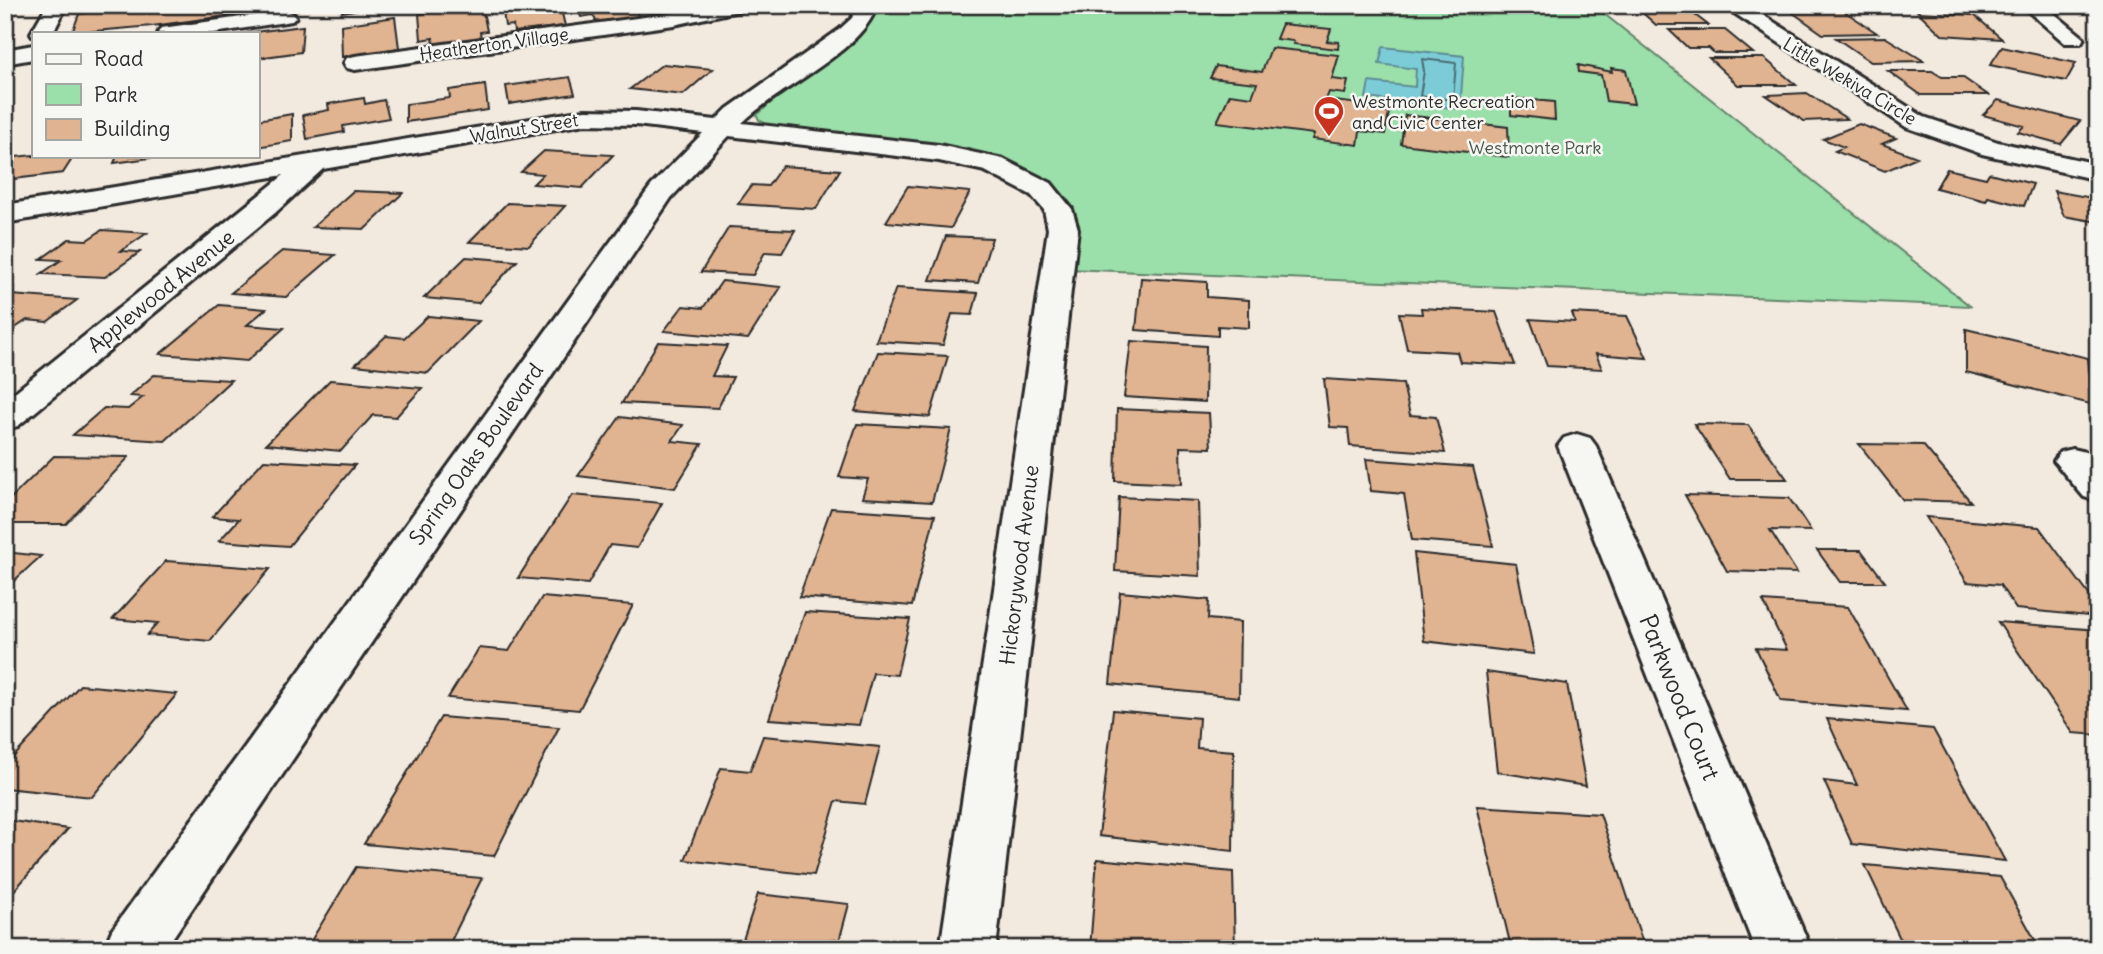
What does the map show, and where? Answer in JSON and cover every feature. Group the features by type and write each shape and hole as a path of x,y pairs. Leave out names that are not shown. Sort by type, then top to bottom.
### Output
{"street":[{"path":"43,32 57,5"},
{"name":"Heatherton Village","path":"355,63 669,12 740,5"},
{"name":"Spring Oaks Boulevard","path":"132,949 661,192 736,114 848,34 862,20 867,5"},
{"name":"Little Wekiva Circle","path":"1732,5 1914,122 1991,148 2098,172"},
{"path":"2031,5 2073,38"},
{"path":"176,32 285,17"},
{"path":"5,57 32,48"},
{"name":"Walnut Street","path":"5,214 586,117 636,118 939,153 994,164 1041,189"},
{"name":"Applewood Avenue","path":"5,418 265,207 315,162"},
{"name":"Hickorywood Avenue","path":"968,949 1063,229 1058,209 1041,189"},
{"name":"Parkwood Court","path":"1577,446 1783,949"}],"green space":[{"name":"Westmonte Park","path":"929,5 1593,5 1970,306 1067,269 1066,209 943,146 770,126 759,120 757,115 868,14"}],"water":[{"path":"1383,47 1464,56 1460,109 1366,98 1369,82 1415,87 1416,69 1379,64"}],"building":[{"path":"144,5 307,5 152,26 72,32 79,14"},
{"path":"341,5 384,5 342,12"},
{"path":"502,5 560,5 565,26 514,32 513,25 505,26"},
{"path":"576,5 644,5 646,8 635,10 639,16 597,23 593,15 581,17"},
{"path":"1634,5 1682,5 1708,25 1656,25"},
{"path":"1924,5 1982,5 1988,10 1925,7"},
{"path":"11,6 6,47 5,47 5,7"},
{"path":"482,6 487,31 480,32 481,39 434,45 433,38 421,40 419,14"},
{"path":"1841,9 1877,33 1823,34 1789,10"},
{"path":"1918,12 1974,15 2002,39 1942,35"},
{"path":"395,17 399,48 342,57 341,25"},
{"path":"1282,24 1331,29 1327,41 1339,42 1338,49 1293,44 1294,41 1276,39"},
{"path":"303,26 301,52 259,58 259,32 254,32"},
{"path":"1669,30 1725,30 1753,53 1714,53 1709,48 1688,48"},
{"path":"1885,37 1924,61 1871,62 1836,38"},
{"path":"2002,47 2076,63 2066,81 1990,65"},
{"path":"1271,48 1339,55 1332,79 1348,81 1345,94 1329,92 1326,100 1368,105 1367,109 1389,112 1385,134 1360,131 1358,145 1312,139 1314,134 1217,122 1230,94 1252,97 1257,83 1210,78 1216,66 1262,72"},
{"path":"1709,58 1764,58 1796,85 1738,85"},
{"path":"663,64 713,69 683,95 630,89"},
{"path":"1578,65 1612,72 1611,68 1626,70 1634,104 1606,101 1601,75 1579,72"},
{"path":"1888,71 1932,71 1942,77 1962,77 1988,95 1921,95"},
{"path":"570,77 575,94 509,104 506,86"},
{"path":"485,85 488,110 406,122 406,104 450,98 449,90"},
{"path":"1807,93 1847,119 1804,121 1766,95"},
{"path":"364,98 365,104 384,100 389,118 343,126 344,132 307,139 303,115 329,110 328,104"},
{"path":"1511,98 1554,102 1555,120 1511,115"},
{"path":"1998,100 2080,121 2061,144 2018,132 2024,126 1983,115"},
{"path":"292,114 292,141 259,147 259,120"},
{"path":"1405,115 1508,127 1509,157 1401,144"},
{"path":"1859,124 1896,138 1882,144 1917,157 1885,171 1835,151 1844,147 1823,139"},
{"path":"544,151 613,155 582,188 533,184 543,174 521,172"},
{"path":"32,155 32,158 73,158 63,173 5,180 7,158"},
{"path":"116,158 150,158 114,163"},
{"path":"782,166 840,170 816,209 738,204 752,185 768,186"},
{"path":"1947,169 1986,178 1989,173 2033,184 2024,206 1988,197 1986,201 1936,188"},
{"path":"908,186 970,192 951,228 886,222"},
{"path":"353,191 403,193 365,229 313,227"},
{"path":"2054,191 2098,199 2098,222 2064,216"},
{"path":"507,203 565,206 529,246 469,242"},
{"path":"729,227 795,230 782,253 765,252 753,275 701,272"},
{"path":"102,230 147,233 121,251 140,252 105,277 41,274 61,260 41,259 69,239 87,240"},
{"path":"946,236 992,238 978,283 930,280"},
{"path":"282,251 335,255 286,297 231,293"},
{"path":"466,257 517,261 478,303 424,298"},
{"path":"1141,278 1207,282 1207,297 1249,300 1249,328 1218,326 1218,336 1136,330"},
{"path":"722,281 781,287 748,339 664,331 683,306 703,308"},
{"path":"896,288 978,293 972,315 952,314 943,345 876,341"},
{"path":"11,295 77,300 47,322 27,320 5,335 5,299"},
{"path":"219,305 266,309 247,325 284,328 247,361 160,354"},
{"path":"1421,308 1496,312 1515,365 1460,362 1457,352 1407,349 1399,313 1422,314"},
{"path":"1572,313 1627,316 1647,358 1596,354 1602,369 1547,366 1530,319 1575,322"},
{"path":"428,316 479,321 428,373 355,365 386,336 404,338"},
{"path":"1966,329 2088,358 2094,405 1966,372"},
{"path":"1131,341 1206,346 1205,402 1124,397"},
{"path":"658,342 727,346 712,376 733,377 718,408 622,403"},
{"path":"878,352 948,356 930,417 855,411"},
{"path":"154,375 231,380 165,441 73,435 104,408 128,409 143,397 130,396"},
{"path":"1324,379 1403,384 1410,415 1436,417 1445,453 1350,446 1348,428 1330,427"},
{"path":"330,380 422,388 396,417 373,415 341,451 266,444"},
{"path":"1117,409 1209,413 1211,448 1180,447 1181,484 1115,481"},
{"path":"620,417 683,425 672,441 702,444 675,488 578,476"},
{"path":"857,424 951,429 932,502 862,498 868,479 839,477"},
{"path":"1694,424 1748,425 1787,479 1730,479"},
{"path":"1859,444 1923,445 1971,502 1903,500"},
{"path":"54,456 129,457 66,524 5,524 5,504"},
{"path":"1366,459 1473,467 1493,546 1412,540 1404,494 1371,491"},
{"path":"264,460 355,465 289,546 219,541 239,519 212,517"},
{"path":"572,495 662,503 637,548 610,545 588,584 518,578"},
{"path":"1685,495 1789,498 1811,531 1770,530 1797,573 1727,571"},
{"path":"1119,497 1198,501 1200,576 1115,571"},
{"path":"831,508 935,515 912,606 799,597"},
{"path":"1926,517 2039,527 2098,607 2098,617 2016,609 2000,585 1967,582"},
{"path":"1817,550 1861,550 1885,582 1840,582"},
{"path":"5,552 41,556 5,589"},
{"path":"1414,553 1516,564 1534,654 1424,641"},
{"path":"166,561 270,569 210,641 147,635 158,623 113,619"},
{"path":"1120,592 1209,600 1208,619 1240,622 1239,697 1110,684"},
{"path":"542,597 633,605 579,710 448,698 479,648 509,651"},
{"path":"1763,601 1848,607 1907,711 1781,701 1756,648 1787,650"},
{"path":"805,612 910,619 897,675 873,673 859,725 769,719"},
{"path":"1998,622 2098,630 2098,735 2073,733"},
{"path":"1486,672 1567,684 1586,786 1497,772"},
{"path":"80,685 177,694 92,797 5,788 5,766"},
{"path":"1113,710 1199,718 1197,748 1234,751 1233,851 1099,836"},
{"path":"441,717 559,727 494,856 364,844"},
{"path":"1827,719 1933,729 2005,861 1852,844 1824,781 1857,785"},
{"path":"763,736 880,747 865,804 836,801 814,875 685,860 721,768 750,771"},
{"path":"1477,806 1600,814 1645,949 1588,949 1510,943"},
{"path":"5,820 68,829 5,901"},
{"path":"1097,859 1233,872 1235,949 1090,949"},
{"path":"1865,865 2000,877 2040,949 1905,949"},
{"path":"356,867 482,878 447,949 306,949"},
{"path":"758,894 849,904 837,949 740,949"}],"place":[{"name":"Westmonte Recreation and Civic Center","path":"1329,138"}]}
